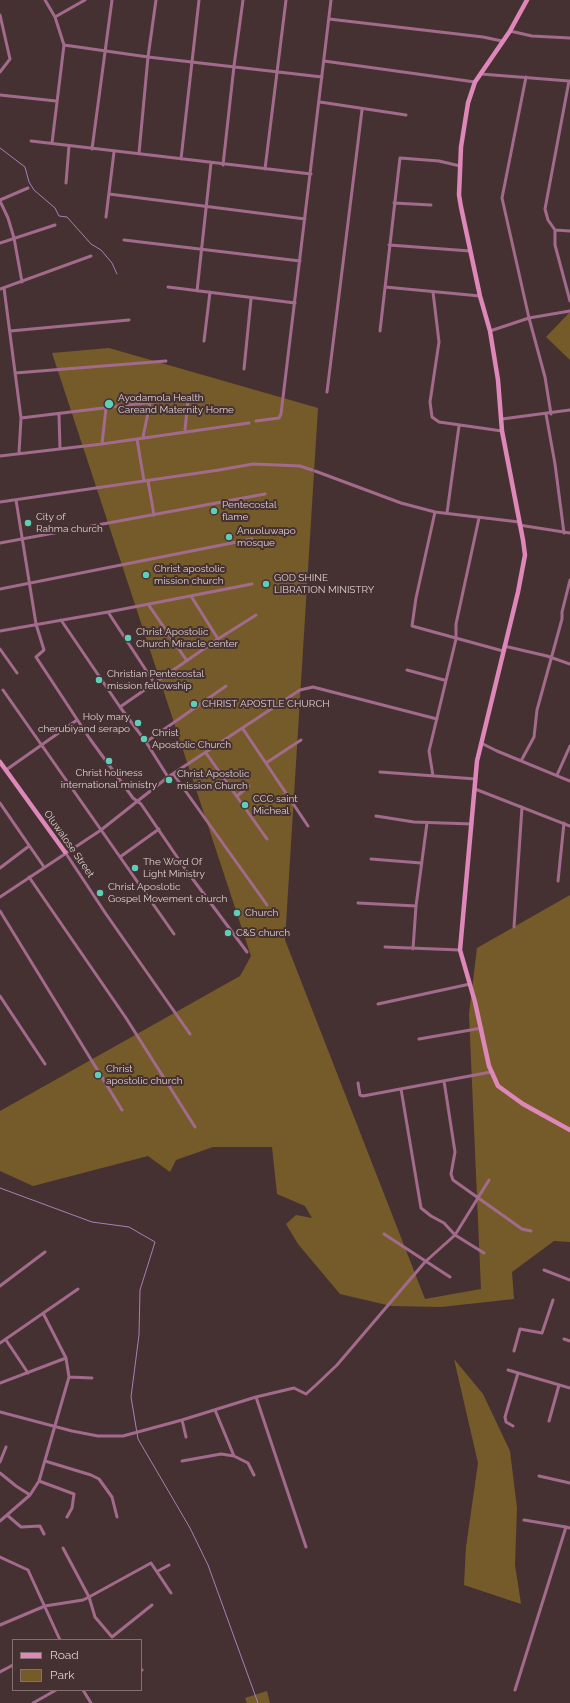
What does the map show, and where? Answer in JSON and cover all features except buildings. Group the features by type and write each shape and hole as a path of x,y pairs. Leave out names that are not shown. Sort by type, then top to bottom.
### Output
{"street":[{"path":"45,0 55,17 64,45 52,143"},
{"path":"55,17 85,0"},
{"path":"92,149 112,0"},
{"path":"139,154 148,57 156,0"},
{"path":"181,159 191,62 200,0"},
{"path":"223,164 243,0"},
{"path":"265,169 286,0"},
{"path":"256,421 279,418 281,414 306,219 331,0"},
{"path":"528,0 510,31 475,82 465,119 460,166 459,195 480,296 490,332 498,380 502,431 525,555 518,592 481,743 476,779 460,950 482,1028 491,1072 498,1086 508,1095 570,1130"},
{"path":"0,15 10,59 0,72"},
{"path":"329,19 483,37 502,41"},
{"path":"510,31 526,35 570,38"},
{"path":"64,45 148,57 322,77"},
{"path":"324,61 475,82"},
{"path":"481,74 569,81 545,202 545,209 548,220 555,230 555,245 570,301"},
{"path":"526,77 502,198 529,318 545,377 551,414"},
{"path":"0,95 56,101"},
{"path":"320,102 362,110 406,115"},
{"path":"327,392 362,110"},
{"path":"31,141 114,152 311,174"},
{"path":"66,183 69,146"},
{"path":"106,217 114,152"},
{"path":"380,331 400,158 439,161 460,166"},
{"path":"197,291 212,163"},
{"path":"22,282 14,238 8,218 0,200 28,188"},
{"path":"110,194 306,219"},
{"path":"394,203 431,205"},
{"path":"0,243 55,225"},
{"path":"555,230 570,231"},
{"path":"124,240 300,261"},
{"path":"389,245 470,251"},
{"path":"0,289 91,256"},
{"path":"168,287 251,299 295,303"},
{"path":"385,287 480,296"},
{"path":"4,288 21,418 19,453"},
{"path":"204,340 210,292"},
{"path":"433,292 439,342 430,402 430,412 434,420 459,426 502,431"},
{"path":"244,369 251,299"},
{"path":"490,332 529,318 570,311"},
{"path":"10,331 129,320"},
{"path":"15,373 166,361"},
{"path":"21,418 188,398 185,430"},
{"path":"143,437 150,403"},
{"path":"102,444 106,408"},
{"path":"502,420 570,410"},
{"path":"59,414 60,449"},
{"path":"546,414 555,464 564,533"},
{"path":"0,456 102,444 185,430 249,423"},
{"path":"447,513 459,426"},
{"path":"137,439 154,515"},
{"path":"0,502 253,464 300,466 401,503 435,512 570,533"},
{"path":"0,543 265,494"},
{"path":"16,500 28,584 36,624 44,650 36,657 77,720 133,798 159,829 247,952"},
{"path":"435,512 412,624 414,628 456,639 546,656 570,664"},
{"path":"433,776 429,751 437,719 444,680 456,639 456,624 479,518"},
{"path":"0,589 252,539"},
{"path":"522,761 534,737 537,710 552,659 570,580"},
{"path":"0,631 252,584"},
{"path":"191,596 218,639"},
{"path":"148,604 187,661"},
{"path":"108,612 155,684"},
{"path":"120,707 218,639 256,615"},
{"path":"61,620 120,707 146,742 168,777"},
{"path":"0,649 17,673"},
{"path":"407,670 444,680"},
{"path":"146,742 226,686"},
{"path":"0,897 65,852 72,850 101,830 168,777 174,775 290,696 307,687 313,687 437,719"},
{"path":"3,690 174,934"},
{"path":"6,770 77,720"},
{"path":"243,729 308,826"},
{"path":"266,763 301,740"},
{"path":"481,743 570,781"},
{"path":"557,775 570,746"},
{"path":"206,753 267,839"},
{"name":"Oluwalose Street","path":"0,762 65,852 190,1034"},
{"path":"380,772 476,779"},
{"path":"174,775 267,905"},
{"path":"237,796 249,786"},
{"path":"475,789 570,826"},
{"path":"0,803 44,867"},
{"path":"514,927 522,807"},
{"path":"376,816 427,822 472,824"},
{"path":"413,949 416,906 427,822"},
{"path":"558,880 564,823"},
{"path":"120,857 159,829"},
{"path":"0,868 29,846"},
{"path":"371,859 421,863"},
{"path":"29,877 126,1018 195,1127"},
{"path":"358,903 416,906"},
{"path":"0,911 122,1110"},
{"path":"385,947 460,950"},
{"path":"378,1004 470,984"},
{"path":"0,996 1,1002 45,1064"},
{"path":"419,1039 482,1028"},
{"path":"358,1084 361,1096 491,1072"},
{"path":"444,1081 455,1152 452,1177 453,1180 478,1199 522,1228 530,1231"},
{"path":"401,1089 421,1208 431,1216 444,1223 454,1235 484,1253"},
{"path":"0,1412 98,1436 123,1436 182,1420 256,1397 294,1388 303,1394 308,1393 336,1365 425,1262 454,1235 489,1180"},
{"path":"384,1234 450,1277"},
{"path":"0,1286 45,1252"},
{"path":"544,1270 570,1280"},
{"path":"0,1343 78,1289"},
{"path":"514,1350 520,1329 542,1333 553,1300"},
{"path":"0,1521 30,1495 38,1481 56,1426 68,1377 66,1358 43,1313"},
{"path":"564,1339 570,1341"},
{"path":"6,1340 28,1373"},
{"path":"0,1383 66,1358"},
{"path":"508,1370 570,1388"},
{"path":"513,1426 506,1422 505,1417 518,1373"},
{"path":"68,1377 92,1378"},
{"path":"549,1421 559,1385"},
{"path":"256,1397 306,1547"},
{"path":"215,1410 234,1456"},
{"path":"182,1420 186,1437"},
{"path":"0,1462 6,1447"},
{"path":"182,1461 221,1454 234,1456 248,1463 254,1475"},
{"path":"45,1461 91,1475 99,1479 112,1497 117,1517"},
{"path":"0,1473 30,1495"},
{"path":"539,1476 570,1483"},
{"path":"38,1481 74,1494 72,1508 67,1516"},
{"path":"7,1515 21,1527 40,1526 44,1534"},
{"path":"524,1520 570,1528"},
{"path":"515,1690 566,1527"},
{"path":"63,1548 89,1597 94,1617 113,1639 152,1605"},
{"path":"0,1557 28,1570 60,1639"},
{"path":"0,1625 45,1606 83,1600 152,1563 171,1594"},
{"path":"158,1571 169,1565"},
{"path":"0,1672 12,1666"},
{"path":"33,1703 54,1691"},
{"path":"84,1691 91,1703"}],"green space":[{"path":"570,312 570,360 546,337"},
{"path":"109,348 318,408 285,940 425,1299 481,1289 469,1014 477,948 570,895 570,1242 554,1241 512,1272 514,1299 441,1307 391,1306 340,1294 298,1244 286,1224 296,1215 312,1218 305,1206 277,1194 272,1147 213,1147 176,1160 170,1172 148,1156 33,1186 0,1171 0,1111 240,976 251,956 52,353"},
{"path":"454,1359 483,1394 510,1451 517,1508 515,1565 521,1604 464,1585 466,1547 478,1463"},
{"path":"267,1691 270,1703 247,1703 245,1698"}],"waterway":[{"path":"0,148 25,167 29,182 34,190 55,208 59,216 67,217 91,244 101,250 112,263 117,274"},
{"path":"0,1188 92,1222 129,1227 155,1242 140,1290 139,1335 131,1397 138,1439 190,1528 208,1565 258,1703"}],"place":[{"name":"Ayodamola Health Careand Maternity Home","path":"109,404"},
{"name":"Pentecostal flame","path":"214,511"},
{"name":"City of Rahma church","path":"28,523"},
{"name":"Anuoluwapo mosque","path":"229,537"},
{"name":"Christ apostolic mission church","path":"146,575"},
{"name":"GOD SHINE LIBRATION MINISTRY","path":"266,584"},
{"name":"Christ Apostolic Church Miracle center","path":"128,638"},
{"name":"Christian Pentecostal mission fellowship","path":"99,680"},
{"name":"CHRIST APOSTLE CHURCH","path":"194,704"},
{"name":"Holy mary cherubiyand serapo","path":"138,723"},
{"name":"Christ Apostolic Church","path":"144,739"},
{"name":"Christ holiness international ministry","path":"109,761"},
{"name":"Christ Apostolic mission Church","path":"169,780"},
{"name":"CCC saint Micheal","path":"245,805"},
{"name":"The Word Of Light Ministry","path":"135,868"},
{"name":"Christ Aposlotic Gospel Movement church","path":"100,893"},
{"name":"Church","path":"237,913"},
{"name":"C&S church","path":"228,933"},
{"name":"Christ apostolic church","path":"98,1075"}]}
